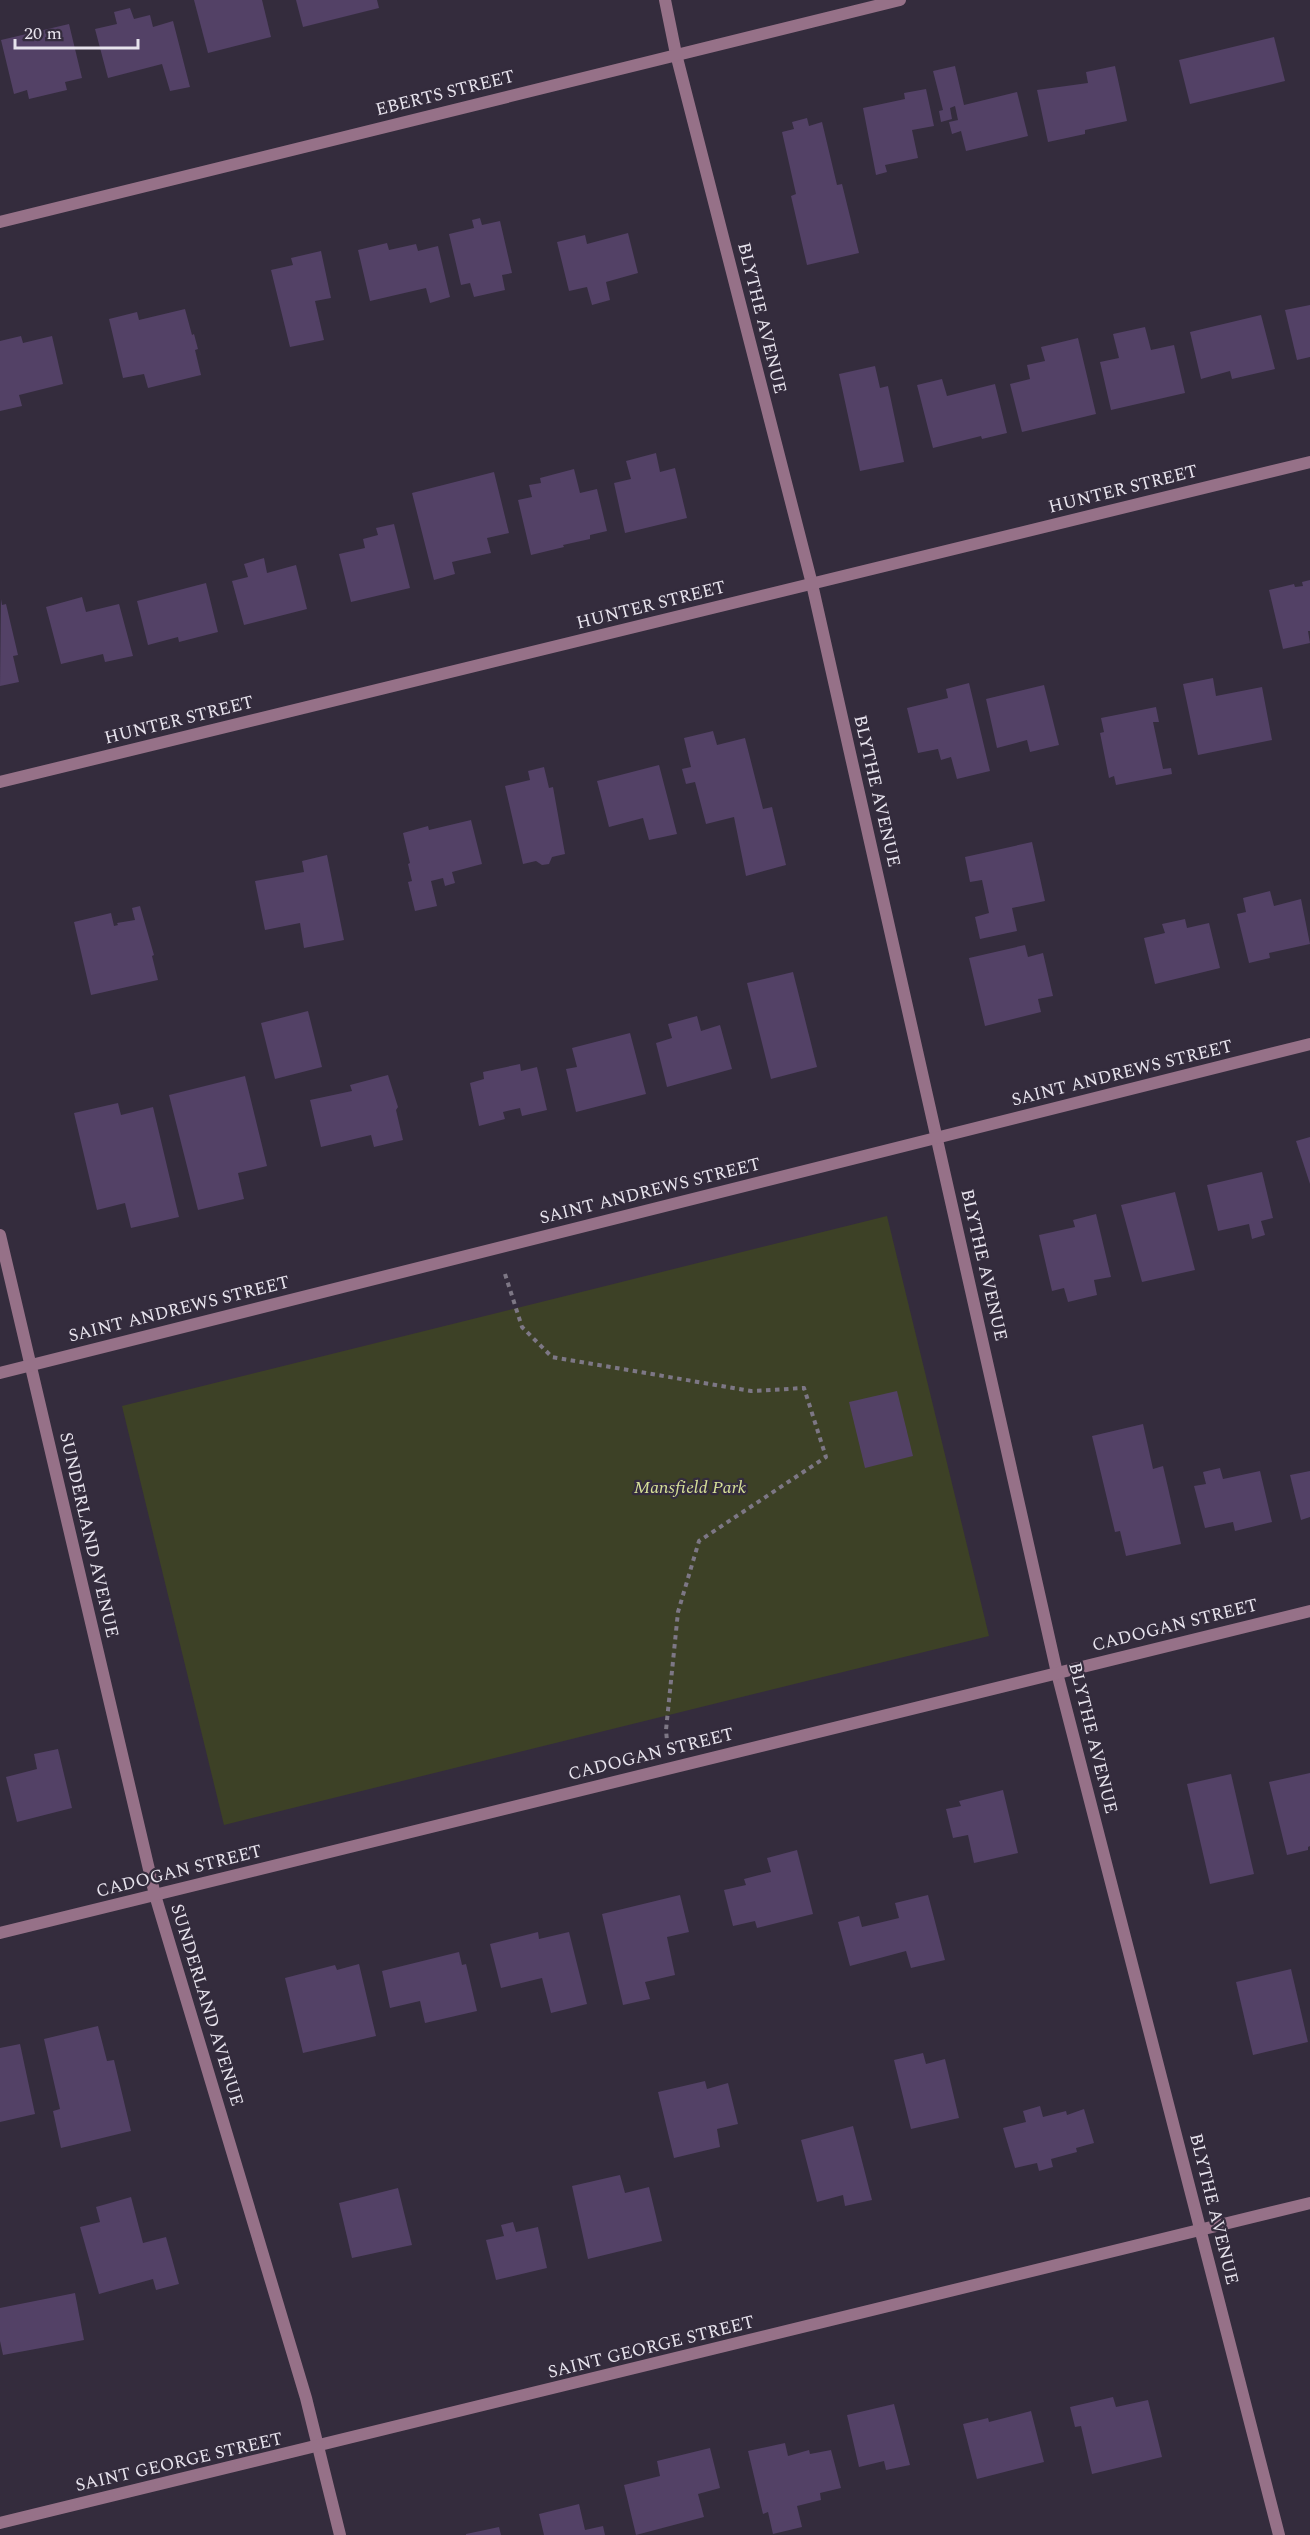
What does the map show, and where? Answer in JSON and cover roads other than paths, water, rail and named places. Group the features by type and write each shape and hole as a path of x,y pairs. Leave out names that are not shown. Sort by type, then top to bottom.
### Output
{"street":[{"name":"BLYTHE AVENUE","path":"665,0 676,54 812,584 1057,1673 1279,2535"},
{"name":"EBERTS STREET","path":"0,222 900,0"},
{"name":"HUNTER STREET","path":"0,782 1310,462"},
{"name":"SAINT ANDREWS STREET","path":"0,1373 1310,1044"},
{"name":"SUNDERLAND AVENUE","path":"0,1235 155,1895 318,2447 340,2535"},
{"name":"CADOGAN STREET","path":"0,1933 1310,1611"},
{"name":"SAINT GEORGE STREET","path":"0,2523 1201,2232 1310,2203"}],"park label":[{"name":"Mansfield Park","path":"690,1487"}]}
